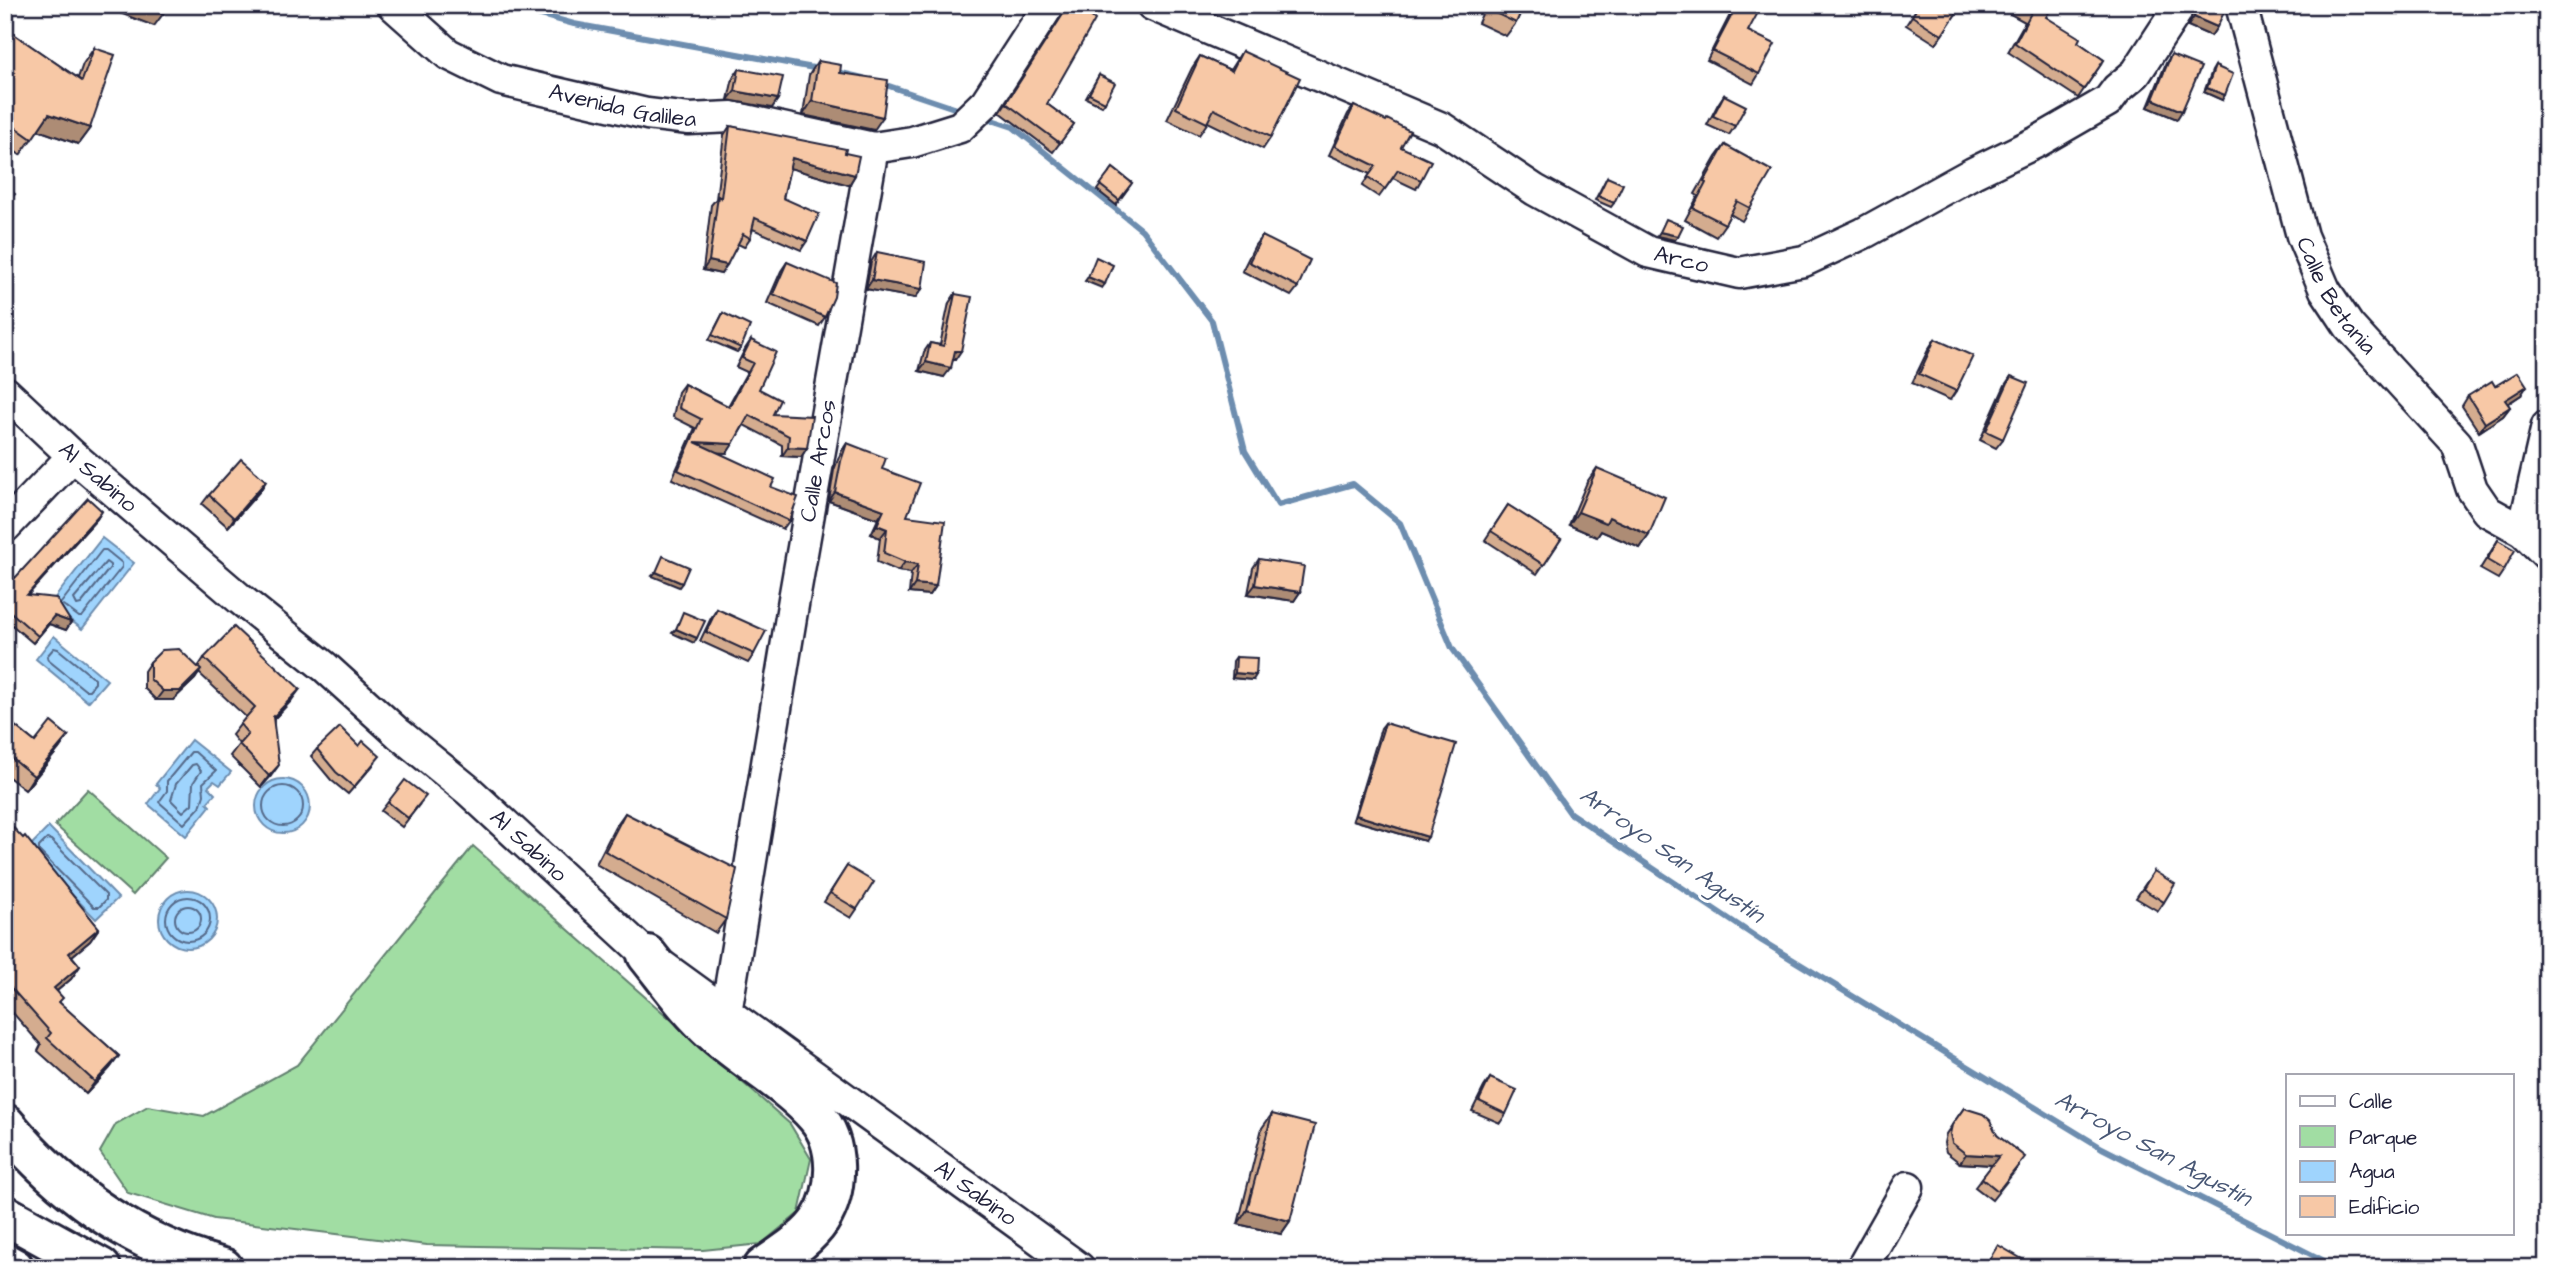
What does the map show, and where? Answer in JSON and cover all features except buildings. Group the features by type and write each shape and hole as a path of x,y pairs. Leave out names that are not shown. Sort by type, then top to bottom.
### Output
{"main road":[{"path":"647,955 691,1010 713,1032 801,1101 826,1131 833,1153 835,1175 831,1194 820,1220 791,1248 763,1268"},
{"path":"5,1124 54,1176 93,1209 156,1244 223,1268"},
{"path":"5,1215 101,1268"},
{"path":"5,1263 14,1268"}],"street":[{"name":"Avenida Galilea","path":"393,5 448,54 501,80 647,114 689,119 732,117 873,148"},
{"path":"873,148 912,142 960,127 986,102 1049,5"},
{"name":"Arco","path":"1152,5 1442,128 1535,190 1648,252 1739,273 1804,261 1852,239 1973,173 2037,142 2108,101 2136,72 2178,5"},
{"name":"Calle Betania","path":"2241,5 2302,236 2325,290 2349,326 2457,444 2472,489 2487,511 2524,531 2547,555"},
{"name":"Calle Arcos","path":"726,1013 794,599 873,148"},
{"name":"Al Sabino","path":"5,392 73,456 240,599 326,667 399,734 468,790 647,955 1079,1268"},
{"path":"2524,531 2547,426"},
{"path":"5,527 73,456"},
{"path":"1862,1268 1908,1186"}],"green space":[{"path":"88,789 166,858 133,895 55,825"},
{"path":"473,846 790,1124 811,1159 799,1213 761,1244 703,1250 427,1245 214,1219 128,1193 100,1152 116,1124 148,1106 204,1116 297,1065"}],"water":[{"path":"102,538 134,563 82,629 50,604"},
{"path":"54,636 107,680 88,702 36,659"},
{"path":"191,740 231,772 220,785 214,781 208,787 215,794 207,803 210,806 186,836 148,804 160,788 156,784"},
{"path":"283,779 302,787 310,806 302,825 283,833 264,825 256,806 264,787"},
{"path":"49,827 118,898 96,919 27,849"},
{"path":"188,890 199,892 212,903 217,919 215,930 204,943 188,948 177,946 164,935 159,919 161,908 172,895"}],"waterway":[{"name":"Arroyo San Agustín","path":"505,5 574,24 819,69"},
{"name":"Arroyo San Agustín","path":"833,71 863,78"},
{"name":"Arroyo San Agustín","path":"880,83 963,111"},
{"name":"Arroyo San Agustín","path":"983,117 1013,127 1142,230 1212,321 1245,451 1278,505 1353,484 1400,523 1452,648 1570,813 1762,941 2102,1148 2338,1268"}]}
